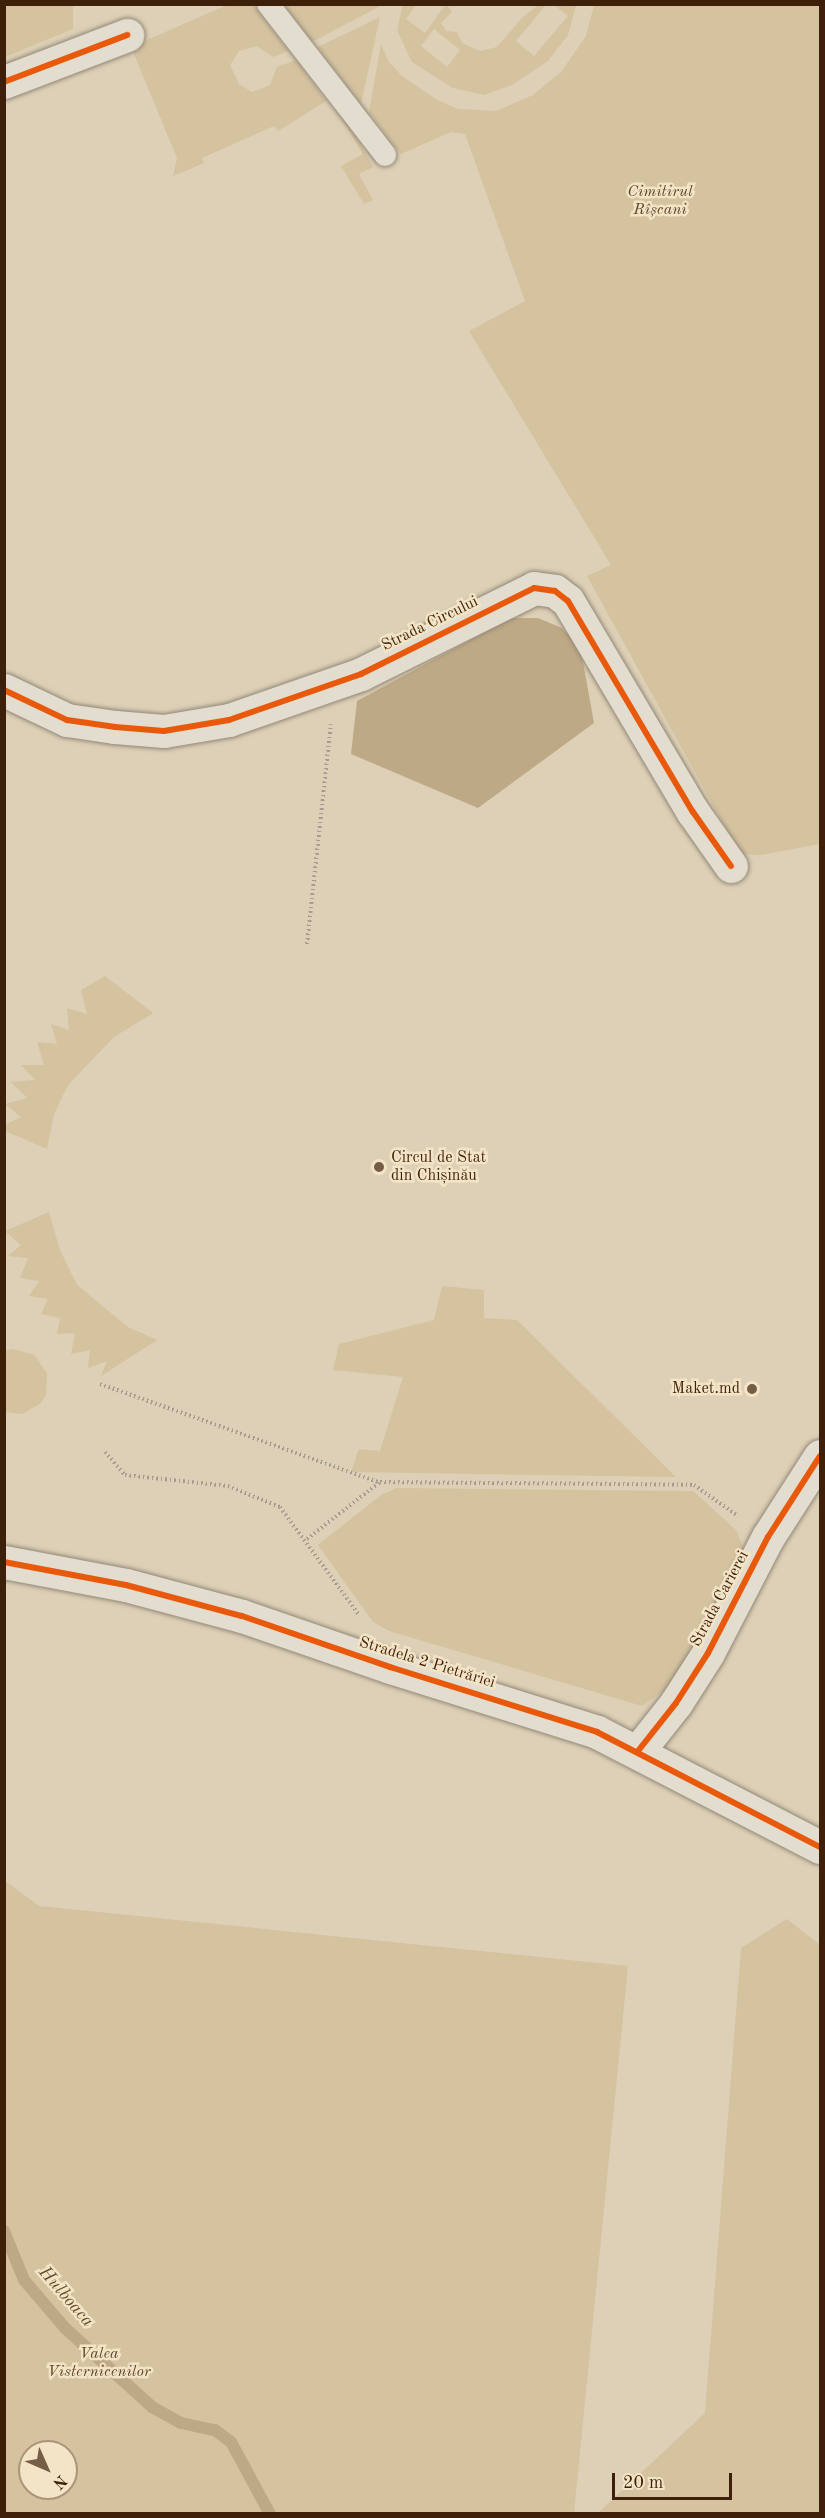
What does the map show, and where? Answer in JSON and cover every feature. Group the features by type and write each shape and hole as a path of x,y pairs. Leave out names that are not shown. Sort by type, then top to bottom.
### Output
{"street":[{"path":"4,82 127,35"},
{"name":"Strada Circului","path":"4,690 67,720 164,730 229,720 328,688 534,588 555,591 568,601 693,812 730,866"},
{"name":"Strada Carierei","path":"638,1750 675,1703 708,1653 768,1538 820,1456"},
{"name":"Stradela 2 Pietrăriei","path":"4,1562 126,1585 221,1610 390,1667 597,1732 638,1750 820,1847"}],"lane":[{"path":"268,4 386,156"}],"path":[{"path":"307,944 332,737 328,688"},
{"path":"100,1384 380,1482 694,1485 768,1538"},
{"path":"105,1452 117,1468 136,1478 228,1486 257,1495 280,1507 307,1539 390,1667"},
{"path":"307,1539 380,1482"}],"green space":[{"path":"5,4 73,5 73,29 5,57"},
{"path":"403,4 416,5 406,19 425,33 447,5 452,12 441,23 446,31 457,32 462,43 480,51 497,47 521,19 538,5 546,5 516,41 534,56 568,16 554,5 576,5 568,35 548,61 512,85 484,95 453,88 412,62 397,30","holes":["434,29 460,50 447,67 421,46"]},
{"path":"227,5 253,5 288,51 273,57 257,46 239,51 230,65 239,84 252,92 270,85 277,67 296,60 326,101 278,131 274,126 202,158 204,163 173,176 177,158 131,47"},
{"path":"285,5 382,5 312,42"},
{"name":"Cimitirul Rîșcani","path":"594,5 820,5 820,844 760,855 740,854 587,576 611,565 469,331 525,301 465,134 451,132 401,154 369,112 381,44 389,62 402,76 437,100 458,109 496,111 533,95 561,72 586,36"},
{"path":"380,17 361,104 318,47"},
{"path":"333,96 373,167 359,174 373,200 364,204 341,166 363,154 329,97"},
{"path":"105,976 153,1013 114,1037 68,1085 54,1114 47,1149 5,1131 5,1125 21,1117 5,1104 27,1098 11,1082 35,1080 21,1065 44,1065 37,1042 57,1044 51,1024 69,1030 67,1008 87,1014 81,990"},
{"path":"49,1212 60,1250 77,1285 128,1327 157,1340 101,1376 107,1361 88,1368 90,1350 71,1354 75,1333 57,1334 60,1318 41,1314 48,1299 29,1296 39,1281 20,1278 28,1258 8,1256 21,1245 5,1231"},
{"path":"442,1286 484,1290 484,1318 517,1320 676,1477 351,1472 359,1449 380,1451 403,1377 333,1370 339,1344 434,1320"},
{"path":"13,1349 34,1355 47,1373 46,1395 40,1404 22,1414 5,1412 5,1351"},
{"path":"396,1488 693,1491 736,1530 744,1548 740,1564 670,1686 642,1706 389,1631 373,1622 318,1545 381,1495"},
{"name":"Valea Visternicenilor","path":"4,1880 39,1906 628,1966 574,2513 5,2513"},
{"path":"787,1919 820,1945 820,2513 598,2513 705,2413 741,1948"}],"shaded area":[{"path":"511,618 538,618 562,628 572,639 581,651 594,723 478,808 351,754 357,701"}],"waterway":[{"name":"Hulboaca","path":"4,2231 24,2280 65,2328 152,2407 181,2423 215,2430 231,2442 270,2514"}],"cycle path":[{"path":"4,82 127,35"},
{"path":"4,690 67,720 115,727 164,731 229,720 361,674 534,588 555,591 568,601 693,812 731,866"},
{"path":"638,1751 676,1703 708,1653 768,1537 820,1456"},
{"path":"4,1562 126,1585 242,1616 390,1667 597,1732 820,1847"}],"place":[{"name":"Circul de Stat din Chișinău","path":"379,1167"},
{"name":"Maket.md","path":"752,1389"}]}
